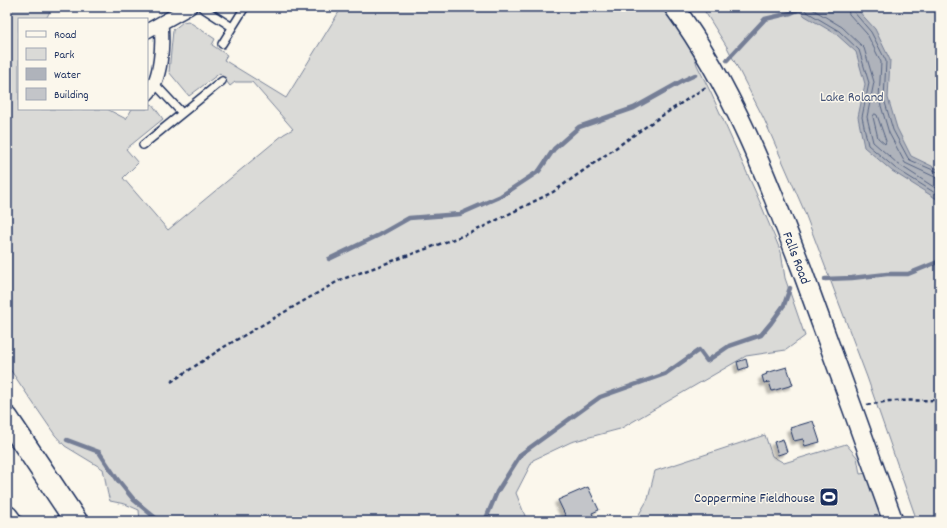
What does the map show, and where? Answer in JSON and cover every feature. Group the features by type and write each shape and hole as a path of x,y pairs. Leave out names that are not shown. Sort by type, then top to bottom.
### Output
{"highway":[{"path":"7,418 76,521"},
{"path":"7,517 10,521"}],"main road":[{"name":"Falls Road","path":"674,7 719,79 761,166 853,408 890,520"}],"street":[{"path":"148,30 190,7"},
{"path":"151,89 162,50 161,23"}],"lane":[{"path":"201,7 232,27"},
{"path":"222,44 244,7"},
{"path":"143,145 222,81"},
{"path":"151,89 182,113"}],"path":[{"path":"171,382 224,347 340,280 473,232 553,192 651,123 719,79"},
{"path":"853,408 889,401 940,400"}],"green space":[{"path":"7,7 52,7 46,18 18,18 18,110 109,110 126,119 131,110 148,110 148,106 152,104 163,119 126,149 138,163 123,178 168,230 284,134 293,129 252,82 235,82 230,86 220,73 189,96 169,72 173,30 183,22 188,21 215,39 212,45 227,55 224,60 286,98 342,7 661,7 679,30 695,58 756,193 781,252 785,278 805,336 786,350 746,356 620,429 571,442 533,460 516,493 527,521 140,521 139,510 125,504 110,501 103,469 65,446 55,435 7,365"},
{"path":"154,7 175,7 159,13"},
{"name":"Lake Roland","path":"702,7 940,7 940,521 917,521 867,377 803,208 764,119 727,47"},
{"path":"765,435 772,456 784,463 846,444 857,457 860,474 867,473 882,521 635,521 648,499 655,471"}],"water":[{"path":"795,7 855,7 875,29 890,60 888,98 897,128 911,156 940,170 940,201 892,171 864,147 858,117 865,84 856,52 836,34 805,16"}],"building":[{"path":"746,359 748,367 739,370 737,362"},
{"path":"787,367 793,385 772,391 769,382 764,383 762,376 767,374 766,373"},
{"path":"813,421 820,442 805,446 803,439 794,441 790,428"},
{"path":"783,439 787,452 778,455 774,442"},
{"path":"588,487 599,510 592,513 594,518 587,521 575,521 574,519 568,521 558,500"}],"waterway":[{"path":"727,60 765,19 791,13 805,7"},
{"path":"329,259 379,235 409,218 460,214 501,196 539,171 554,149 579,127 634,108 695,75"},
{"path":"825,279 887,274 908,274 940,261"},
{"path":"485,521 497,492 521,454 600,397 665,374 699,350 707,361 729,346 761,335 784,305 790,288"},
{"path":"67,440 99,452 117,479 134,500 159,521"}],"place":[{"name":"Coppermine Fieldhouse","path":"829,497"}]}
